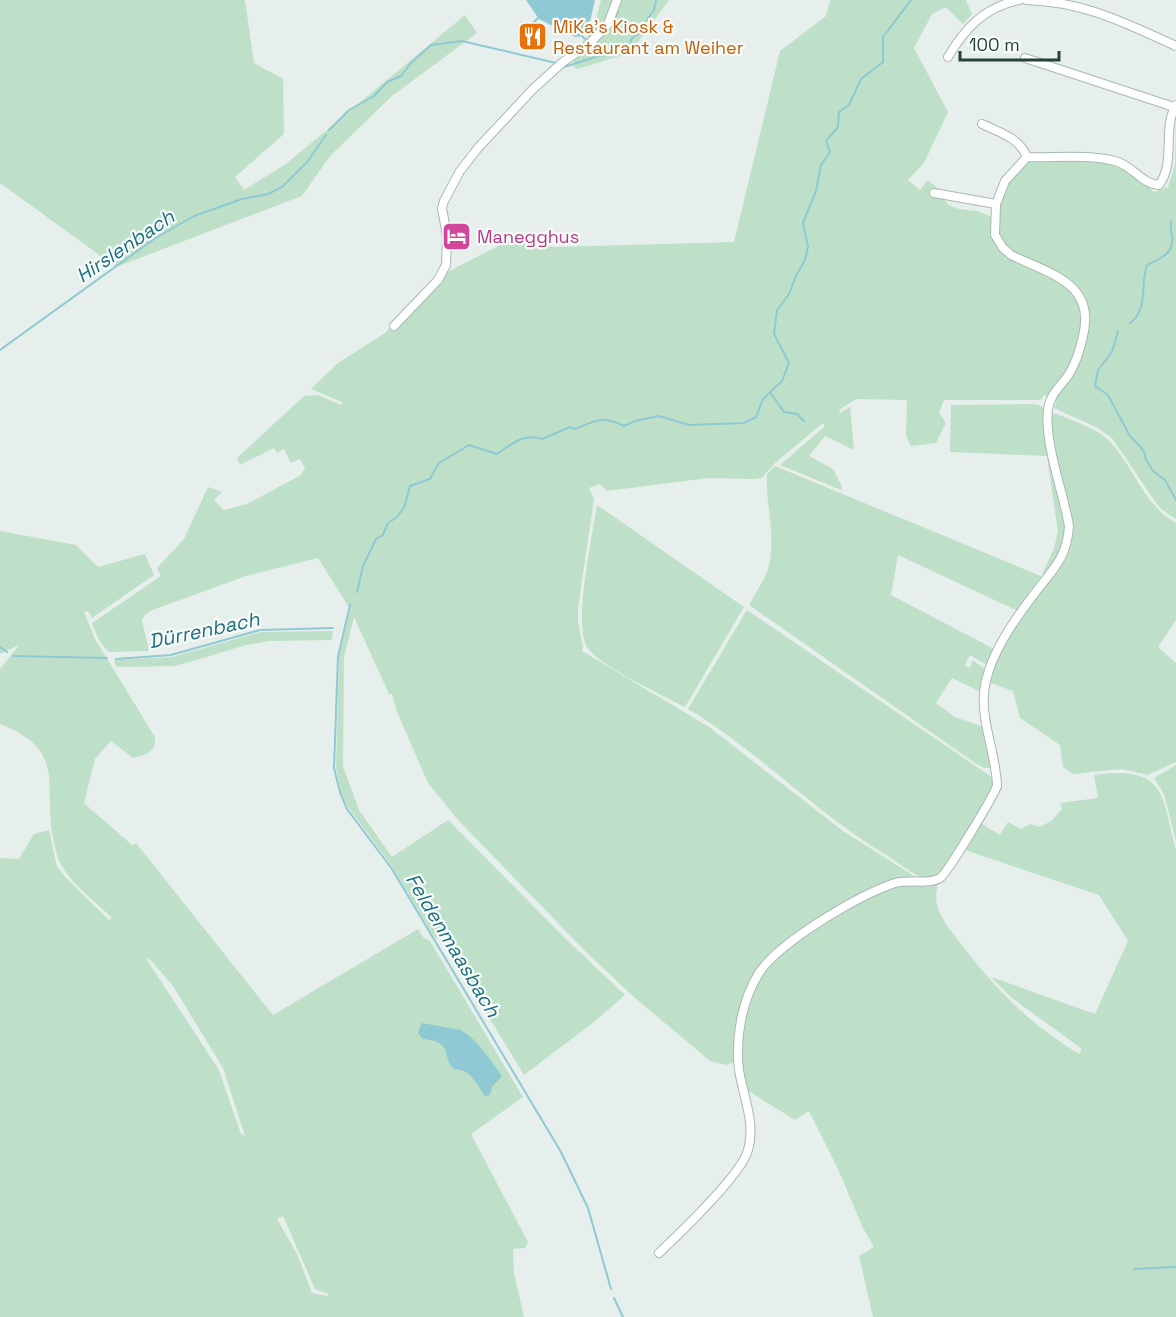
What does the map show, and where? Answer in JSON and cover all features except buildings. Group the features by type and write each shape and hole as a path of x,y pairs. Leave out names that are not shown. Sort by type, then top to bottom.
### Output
{"street":[{"path":"394,326 438,280 446,265 447,236 442,208 460,171 478,148 533,89 563,62 589,44 608,24 617,0"},
{"path":"948,57 968,26 1006,3 1019,0"},
{"path":"1026,0 1066,3 1089,10 1117,19 1176,46"},
{"path":"659,1253 734,1175 748,1151 751,1135 750,1119 739,1068 740,1020 744,1004 759,973 769,961 789,945 858,898 898,882 931,881 940,878 997,786 985,719 984,687 990,668 1009,632 1064,554 1069,526 1048,433 1048,410 1054,393 1076,362 1087,322 1082,298 1072,286 1011,255 1003,248 995,235 996,204 1005,181 1027,157 1074,157 1115,161 1127,165 1151,185 1159,185 1168,176 1172,166 1175,106 1025,58"},
{"path":"982,124 1015,141 1023,148 1027,157"},
{"path":"933,193 996,204"}],"green space":[{"path":"0,0 245,0 254,63 283,79 284,134 235,177 244,190 286,164 465,15 477,33 392,96 330,156 302,196 116,267 0,183"},
{"path":"601,0 669,0 630,53 577,69 572,65 584,40 593,31"},
{"path":"830,0 966,0 972,14 963,24 946,7 932,14 914,48 948,112 924,163 908,180 920,190 928,180 936,187 948,205 959,209 977,211 995,218 1005,186 1026,160 1067,160 1108,164 1132,174 1154,192 1168,187 1175,165 1176,119 1176,519 1161,509 1112,438 1098,428 1054,408 1057,400 1044,395 1041,400 944,400 939,412 946,423 936,443 911,446 906,436 907,400 856,399 839,410 840,413 850,407 854,450 825,436 809,456 833,469 842,487 841,490 780,465 825,426 823,423 775,463 762,478 708,478 607,491 600,484 589,488 594,499 578,608 582,651 709,727 843,831 914,876 919,882 938,882 936,902 941,916 974,960 1015,1005 1045,1031 1079,1054 1082,1049 1012,998 991,977 1095,1014 1128,941 1099,895 962,849 979,822 1000,835 1008,822 1021,829 1030,824 1040,827 1051,821 1062,809 1060,803 1098,798 1094,775 1117,773 1135,775 1147,780 1156,788 1163,799 1176,851 1176,1317 873,1317 859,1256 874,1247 809,1111 795,1120 745,1089 742,1059 726,1065 710,1061 635,998 587,953 458,820 428,783 397,712 392,694 389,694 354,617 344,657 343,766 359,810 392,857 448,820 625,995 594,1022 524,1075 445,945 440,939 435,938 393,868 348,807 341,792 336,768 339,657 350,609 318,558 246,576 150,611 142,620 149,651 110,652 101,643 92,623 161,576 157,568 184,539 208,487 222,492 214,500 224,510 247,504 301,475 305,468 300,459 291,463 284,449 277,453 274,448 240,465 237,458 304,396 318,395 341,405 342,402 311,389 338,363 385,333 432,280 508,241 555,247 734,242 780,51 826,16"},
{"path":"951,405 1039,405 1045,409 1066,526 1061,554 1045,574 1042,574 1054,548 1058,532 1047,456 950,452"},
{"path":"1052,414 1084,425 1109,441 1155,506 1176,523 1176,620 1158,647 1176,663 1176,762 1148,775 1121,769 1072,774 1063,767 1060,745 1020,718 1013,691 988,682 992,669 1011,634 1071,539 1051,432"},
{"path":"775,466 1041,576 1042,579 1018,611 898,555 891,595 996,650 989,663 985,664 970,655 965,665 970,668 974,661 985,669 981,692 952,678 936,703 955,717 984,727 991,766 989,768 975,763 749,605 767,572 770,560 771,535 767,474"},
{"path":"597,505 744,607 685,707 608,665 589,650 584,639 582,623 585,581"},
{"path":"0,531 76,545 98,567 145,554 154,575 92,618 88,611 84,612 95,639 155,737 155,742 149,752 133,758 111,741 95,759 84,803 132,845 136,843 273,1015 418,929 423,937 430,941 523,1097 471,1134 528,1242 525,1248 513,1249 514,1273 524,1317 0,1317 0,858 19,859 34,834 49,830 57,867 109,920 112,918 71,879 58,858 53,838 48,769 44,757 35,745 21,734 0,724 0,669 19,645 0,654","holes":["148,957 173,986 223,1068 245,1136 241,1134 219,1070 147,960","283,1216 315,1289 328,1296 312,1293 297,1254 277,1219"]},
{"path":"747,610 993,778 994,787 944,870 934,877 920,877 836,821 739,744 688,709"},
{"path":"333,631 332,640 270,641 246,645 176,666 116,667 114,660 172,657 260,632"},
{"path":"1176,765 1176,841 1164,794 1154,778"}],"water":[{"path":"526,0 595,0 588,30 582,36 575,37 539,19"},
{"path":"422,1023 461,1030 479,1045 502,1076 492,1087 490,1095 485,1096 467,1073 452,1068 441,1044 422,1038 418,1032"}],"waterway":[{"name":"Hirslenbach","path":"646,21 654,10 656,0"},
{"path":"357,592 363,566 376,539 383,535 388,523 404,508 410,486 430,479 439,463 469,445 497,454 523,438 542,439 570,427 575,429 599,420 624,426 659,416 689,425 744,423 756,417 763,399 782,381 789,363 774,334 777,310 789,294 805,260 808,247 803,223 816,191 821,165 830,152 826,141 838,127 839,112 849,105 861,79 883,62 883,37 911,0"},
{"path":"612,24 618,12"},
{"name":"Hirslenbach","path":"520,36 538,18"},
{"name":"Hirslenbach","path":"564,67 598,56 627,53 632,38 643,31 645,26"},
{"path":"582,36 586,40"},
{"name":"Hirslenbach","path":"329,130 349,110 374,96 387,82 401,76 411,63 431,45 462,41 556,63"},
{"name":"Hirslenbach","path":"0,350 154,239 194,216 242,199 268,194 282,187 308,161 326,135"},
{"path":"1130,323 1140,311 1147,265 1165,255 1171,247 1171,221"},
{"path":"1118,331 1112,352 1098,370 1095,386 1108,395 1130,436 1144,451 1146,460 1153,471 1165,480 1176,500"},
{"path":"770,392 784,412 797,414 804,421"},
{"name":"Feldenmaasbach","path":"350,605 338,657 334,768 340,792 347,809 392,869 561,1152 588,1208 611,1289"},
{"name":"Dürrenbach","path":"116,659 171,655 260,630 333,628"},
{"name":"Dürrenbach","path":"0,647 7,652"},
{"name":"Dürrenbach","path":"13,656 107,658"},
{"path":"1134,1269 1176,1267"},
{"name":"Feldenmaasbach","path":"614,1298 623,1317"}],"place":[{"name":"MiKa's Kiosk & Restaurant am Weiher","path":"532,37"},
{"name":"Manegghus","path":"456,237"}]}
